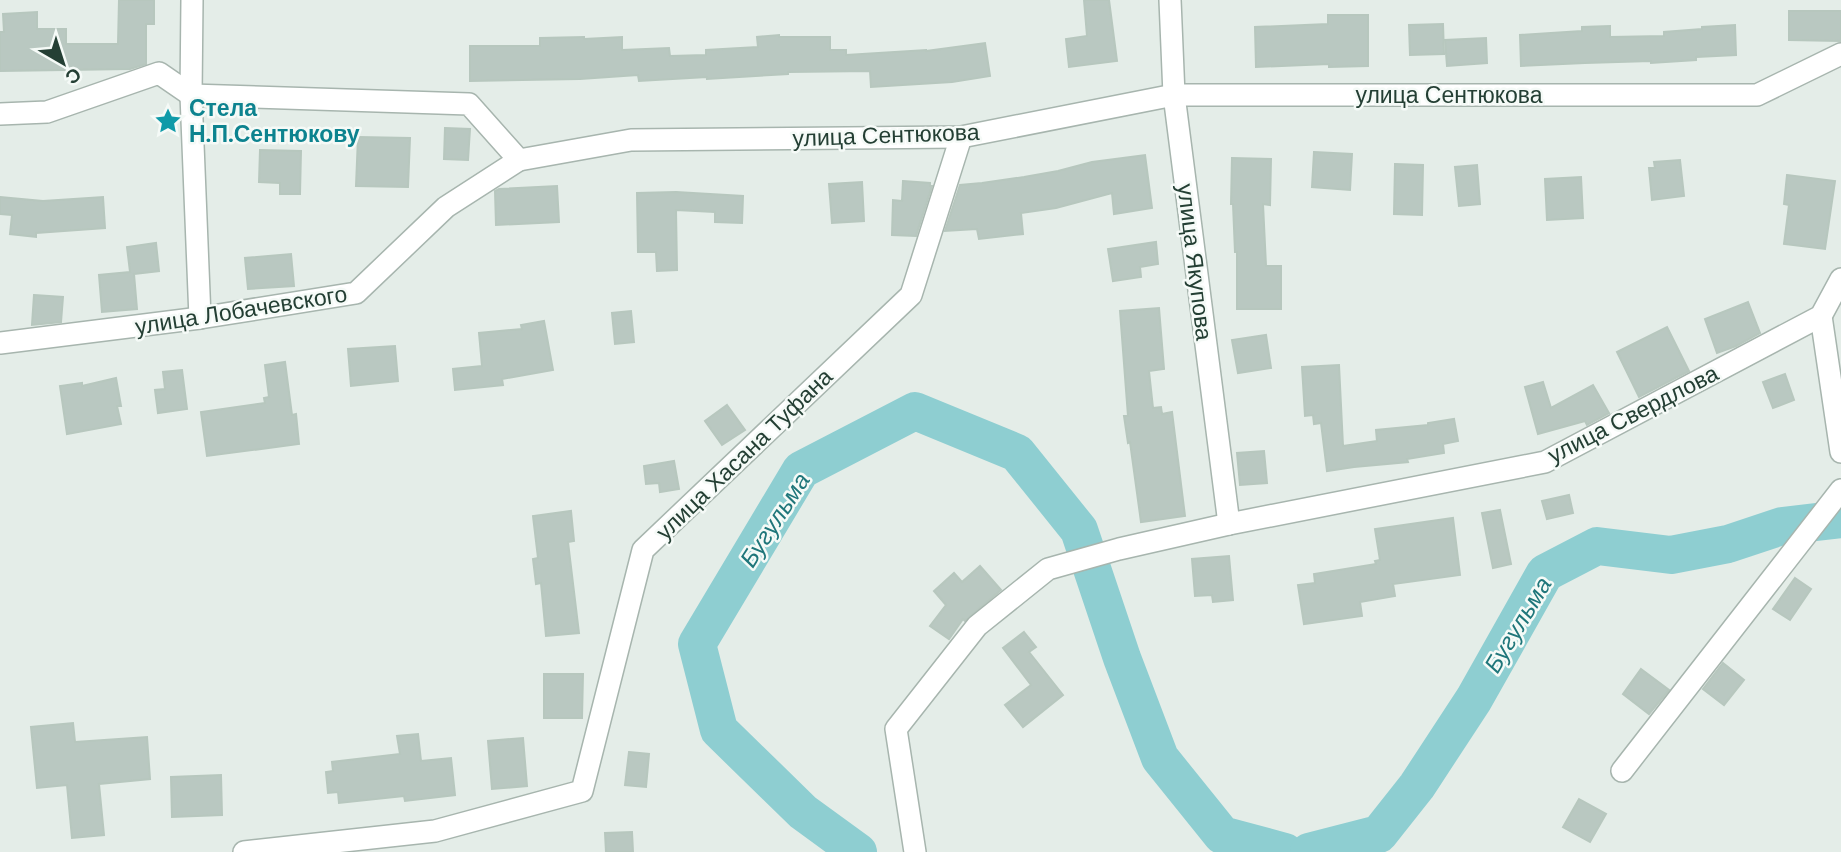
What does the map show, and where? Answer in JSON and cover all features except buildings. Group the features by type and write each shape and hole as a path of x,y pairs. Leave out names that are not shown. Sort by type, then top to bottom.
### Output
{"street":[{"path":"192,0 191,94 200,318"},
{"name":"улица Якупова","path":"1170,0 1174,95 1229,524"},
{"name":"улица Сентюкова","path":"519,160 631,140 961,137 1174,95 1757,94 1841,54"},
{"path":"0,114 47,112 159,73 191,94 469,104 519,160"},
{"name":"улица Хасана Туфана","path":"244,852 436,842 582,791 643,550 911,295 961,137"},
{"name":"улица Лобачевского","path":"0,343 200,318 356,293 446,207 519,160"},
{"path":"1841,279 1821,316 1841,452"},
{"name":"улица Свердлова","path":"915,852 896,729 977,625 1048,569 1119,549 1229,524 1545,462 1821,316"},
{"path":"1622,771 1841,489"}],"waterway":[{"name":"Бугульма","path":"858,852 803,812 719,730 697,644 801,470 915,411 1017,453 1079,530 1122,658 1160,758 1222,835 1285,852"},
{"name":"Бугульма","path":"1309,852 1379,834 1417,786 1474,699 1545,573 1597,546 1671,555 1728,544 1782,526 1841,519"}],"place":[{"name":"Стела Н.П.Сентюкову","path":"168,121"}]}
